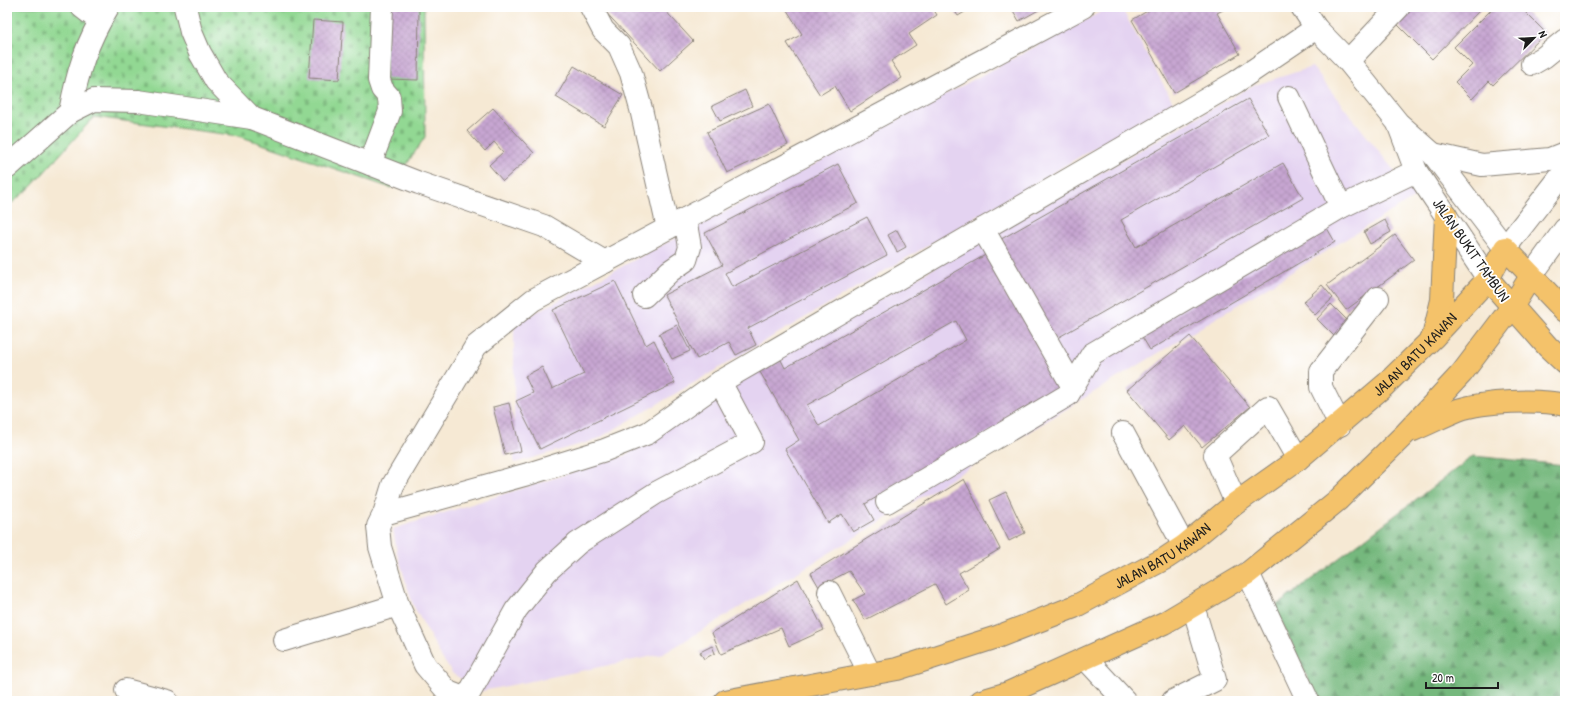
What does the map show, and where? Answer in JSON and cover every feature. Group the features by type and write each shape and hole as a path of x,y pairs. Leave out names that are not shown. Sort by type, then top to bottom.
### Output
{"main road":[{"path":"1433,338 1442,300 1446,215"},
{"name":"JALAN BUKIT TAMBUN","path":"1505,248 1565,311"},
{"name":"JALAN BATU KAWAN","path":"725,701 897,669 997,637 1074,607 1166,558 1184,546 1236,503 1298,460 1385,385 1433,338 1488,278 1505,248"},
{"path":"981,701 1008,693 1164,623 1248,573 1338,500 1406,433 1462,373 1512,307 1531,276"},
{"name":"JALAN BUKIT TAMBUN","path":"1488,278 1512,307 1565,363"},
{"path":"1406,433 1466,408 1501,402 1553,402 1565,405"}],"street":[{"path":"70,112 77,74 92,34 104,14 82,7"},
{"path":"186,7 191,32 200,53 216,81 252,118"},
{"path":"370,164 390,111 389,97 382,89 379,80 382,7"},
{"path":"591,7 603,30 619,46 631,73 676,224 690,247 686,260 670,271 644,296"},
{"path":"720,382 752,442 656,492 578,542 547,571 516,610 467,700 448,692 425,665 398,605 380,547 378,526 384,514 393,485 476,346 533,300 1083,7"},
{"name":"JALAN BUKIT TAMBUN","path":"1302,7 1316,28 1348,61 1398,123 1433,154 1505,248"},
{"path":"1348,61 1399,7"},
{"path":"384,514 528,474 612,448 648,433 720,382 1236,82 1316,28"},
{"path":"1532,64 1544,57 1565,40"},
{"path":"1289,97 1341,207"},
{"path":"7,168 70,112 94,100 138,101 252,118 370,164 544,226 605,262"},
{"name":"JALAN BUKIT TAMBUN","path":"1398,123 1416,172 1488,278"},
{"path":"1433,154 1482,165 1550,159 1565,154"},
{"path":"1505,248 1565,171"},
{"path":"887,502 1068,395 1092,354 1341,207 1416,172"},
{"path":"983,229 1073,387"},
{"path":"1531,276 1565,229"},
{"path":"1340,425 1321,387 1321,371 1378,298"},
{"path":"1236,503 1215,455 1268,407 1298,460"},
{"path":"1123,433 1184,546"},
{"path":"1248,573 1308,701"},
{"path":"829,592 870,674"},
{"path":"284,640 398,605"},
{"path":"1174,701 1215,680 1193,606"},
{"path":"1086,659 1125,701"},
{"path":"126,690 167,701"}],"shaded area":[{"path":"1110,7 1121,7 1173,102 596,440 514,463 514,324"},
{"path":"1312,67 1415,197 663,654 482,691 453,674 442,658 413,605 397,553 393,529 624,456 738,380 1252,86"}],"green space":[{"path":"7,7 424,7 425,137 391,188 239,136 94,117 30,188 7,207"},
{"path":"1473,456 1565,465 1565,701 1318,701 1275,607"}],"building":[{"path":"387,7 419,7 418,80 386,79"},
{"path":"601,7 662,7 693,41 660,71"},
{"path":"785,7 932,7 937,15 909,34 916,45 891,61 902,78 850,111 835,86 820,95 787,43 802,34"},
{"path":"952,7 973,7 958,16"},
{"path":"1011,7 1044,7 1019,21"},
{"path":"1154,7 1223,7 1225,9 1217,13 1240,54 1174,93 1132,20"},
{"path":"1404,7 1483,7 1432,59 1392,19"},
{"path":"1494,7 1520,7 1546,33 1493,85 1489,81 1472,99 1455,82 1472,65 1454,47"},
{"path":"313,20 343,22 339,80 309,78"},
{"path":"574,66 623,95 604,126 556,97"},
{"path":"745,90 752,106 720,121 712,106"},
{"path":"1248,99 1269,135 1121,220 1136,247 1283,163 1303,198 1052,341 996,242"},
{"path":"769,104 788,145 727,173 707,132"},
{"path":"493,108 534,153 503,181 489,165 503,152 494,142 485,151 467,131"},
{"path":"838,164 858,203 725,273 732,287 867,217 887,255 748,328 756,345 736,355 729,342 697,359 664,295 722,265 705,233"},
{"path":"1385,220 1391,232 1370,244 1364,232"},
{"path":"1327,228 1335,242 1150,350 1141,335"},
{"path":"897,230 906,247 897,252 888,235"},
{"path":"1395,235 1414,260 1346,310 1327,285"},
{"path":"989,253 1065,387 865,504 874,520 853,532 842,514 828,523 785,449 799,440 760,372 781,360 785,368","holes":["956,321 966,340 819,426 807,405"]},
{"path":"615,281 646,345 654,340 675,383 540,449 516,401 533,393 525,376 542,367 552,389 584,374 553,310"},
{"path":"1322,285 1333,298 1315,315 1303,302"},
{"path":"1331,304 1349,322 1335,337 1317,319"},
{"path":"677,325 690,351 672,359 659,334"},
{"path":"1190,336 1250,407 1202,447 1185,426 1169,440 1127,390"},
{"path":"509,403 521,451 505,455 493,407"},
{"path":"964,479 1000,549 959,573 969,590 946,604 935,584 865,620 853,600 865,594 849,571 819,587 811,573"},
{"path":"1006,492 1025,533 1009,541 989,500"},
{"path":"798,579 824,630 789,646 781,628 721,654 712,633"},
{"path":"712,646 715,653 704,659 700,652"}]}
